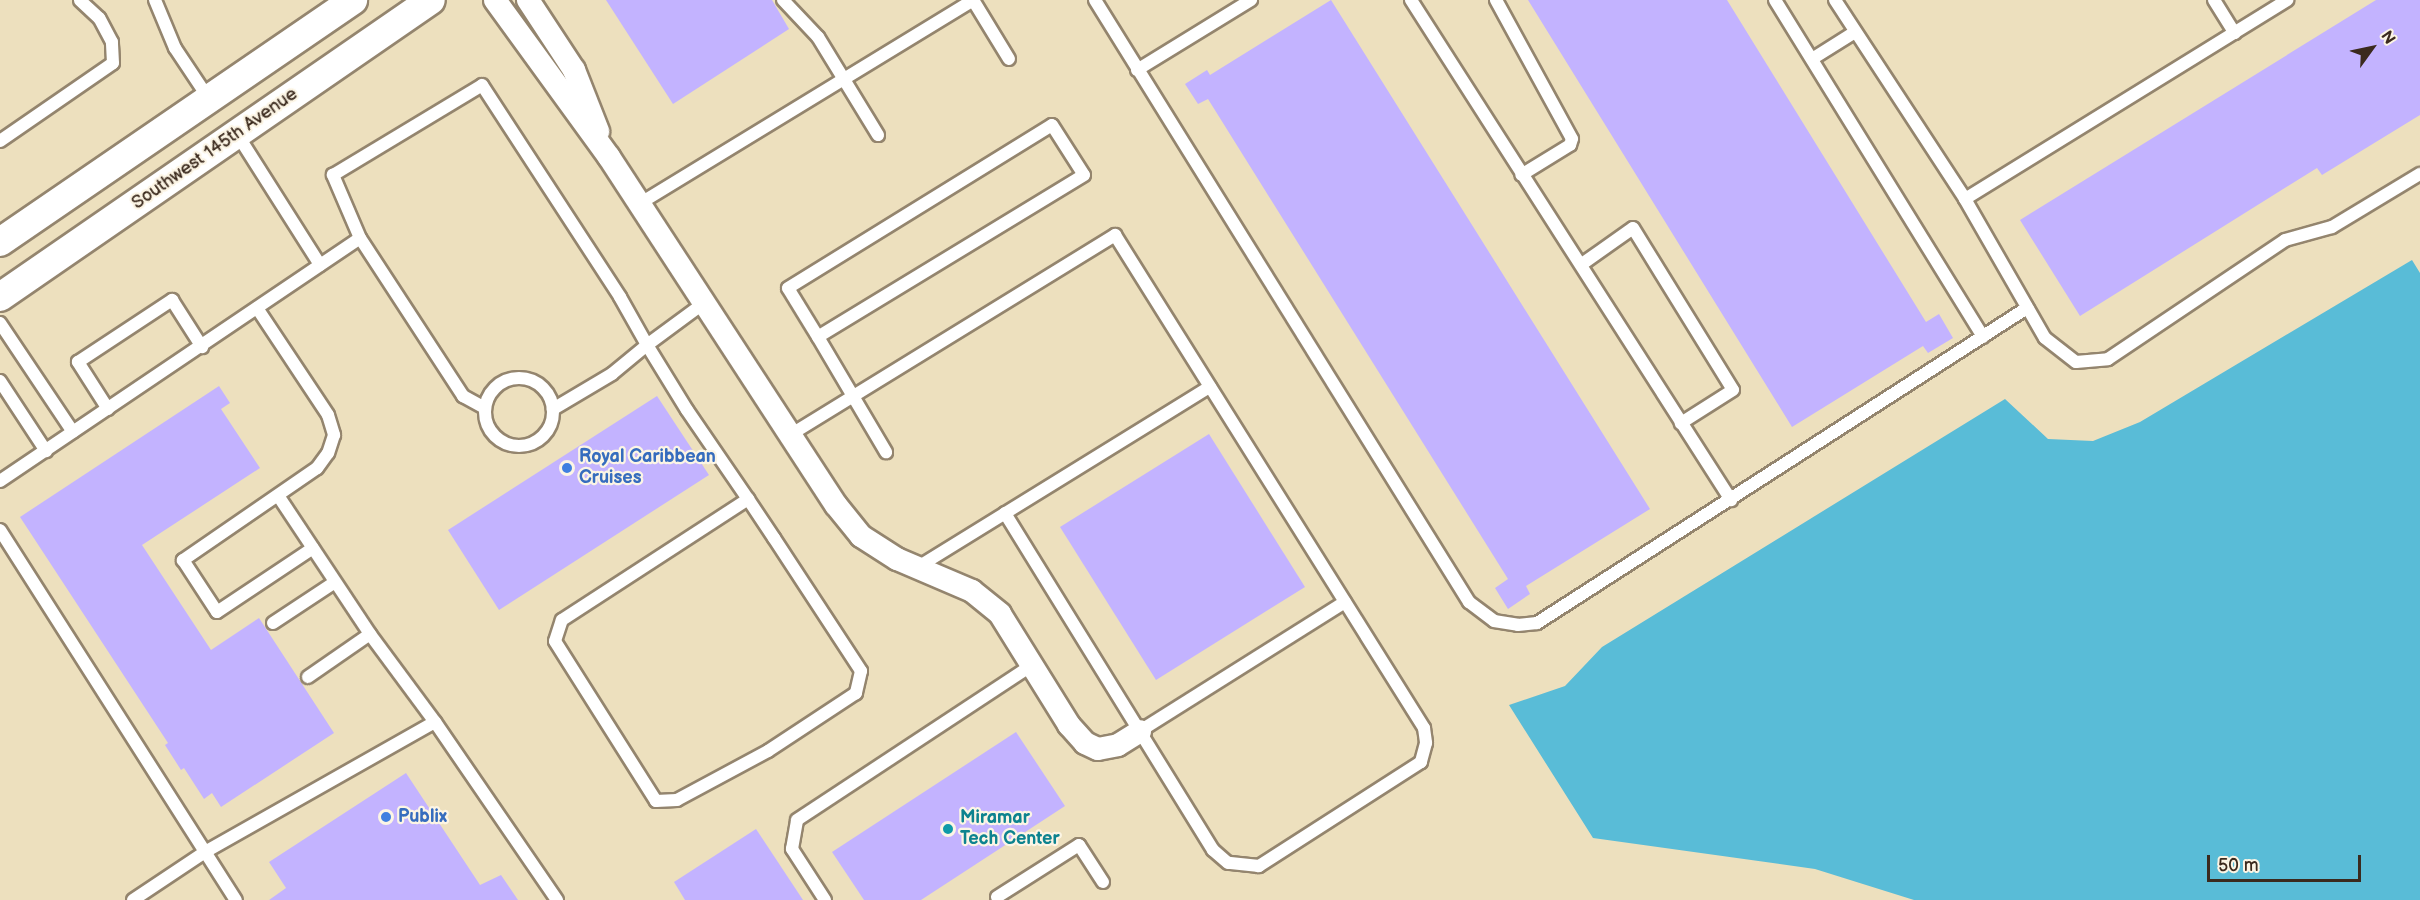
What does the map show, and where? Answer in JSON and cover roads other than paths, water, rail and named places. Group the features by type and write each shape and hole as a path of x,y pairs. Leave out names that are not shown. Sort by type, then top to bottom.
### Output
{"street":[{"path":"0,242 353,0"},
{"name":"Southwest 145th Avenue","path":"0,297 431,0"},
{"path":"495,0 609,157 790,435 861,537 897,559 972,591 1000,614 1069,725 1085,743 1098,749 1118,745 1140,731"},
{"path":"528,0 574,70 609,157"}],"lane":[{"path":"0,141 113,63 112,42 99,18 80,0"},
{"path":"155,0 175,48 209,99"},
{"path":"783,0 818,37 879,135"},
{"path":"639,204 973,0 1009,59"},
{"path":"1095,0 1469,602 1494,621 1518,625 1537,623 2027,308"},
{"path":"1137,70 1251,0"},
{"path":"1411,0 1731,500"},
{"path":"1496,0 1572,139 1570,145 1521,175"},
{"path":"1775,0 1983,337"},
{"path":"1835,0 1965,199 2045,338 2076,362 2108,359 2285,240 2332,227 2420,174"},
{"path":"2214,0 2235,33"},
{"path":"1965,199 2287,0"},
{"path":"1812,59 1856,32"},
{"path":"485,408 463,396 360,238 333,176 482,85 620,297 646,345 748,499 861,671 856,693 715,780 677,800 656,801 555,641 562,620 748,499"},
{"path":"818,336 1084,175 1052,125 788,288 886,452"},
{"path":"237,134 320,265"},
{"path":"1581,264 1634,228 1733,390 1682,423"},
{"path":"790,435 1114,235 1424,728 1426,743 1421,762 1259,866 1228,863 1213,850 1005,513"},
{"path":"0,481 202,347 360,238"},
{"path":"108,409 78,362 172,300 202,347"},
{"path":"553,409 540,386 521,378 493,389 485,408 488,428 495,437 514,446 536,442 544,436 553,409 612,374 646,345 705,303"},
{"path":"257,308 328,415 334,435 328,453 317,468 279,498 183,560 217,612 312,548"},
{"path":"0,323 73,432"},
{"path":"0,381 46,451"},
{"path":"918,567 1210,387"},
{"path":"279,498 370,634 435,722 557,900"},
{"path":"0,530 236,900"},
{"path":"273,623 335,582"},
{"path":"1140,731 1345,602"},
{"path":"308,677 370,634"},
{"path":"825,900 792,849 797,820 1032,665"},
{"path":"133,900 205,852 435,722"},
{"path":"996,899 1079,845 1103,882"}],"water":[{"path":"2412,260 2420,273 2420,900 1914,900 1815,869 1593,838 1509,705 1565,686 1602,647 2005,399 2048,439 2093,441 2140,422"}],"place":[{"name":"Royal Caribbean Cruises","path":"567,468"},
{"name":"Publix","path":"386,817"},
{"name":"Miramar Tech Center","path":"948,829"}]}
